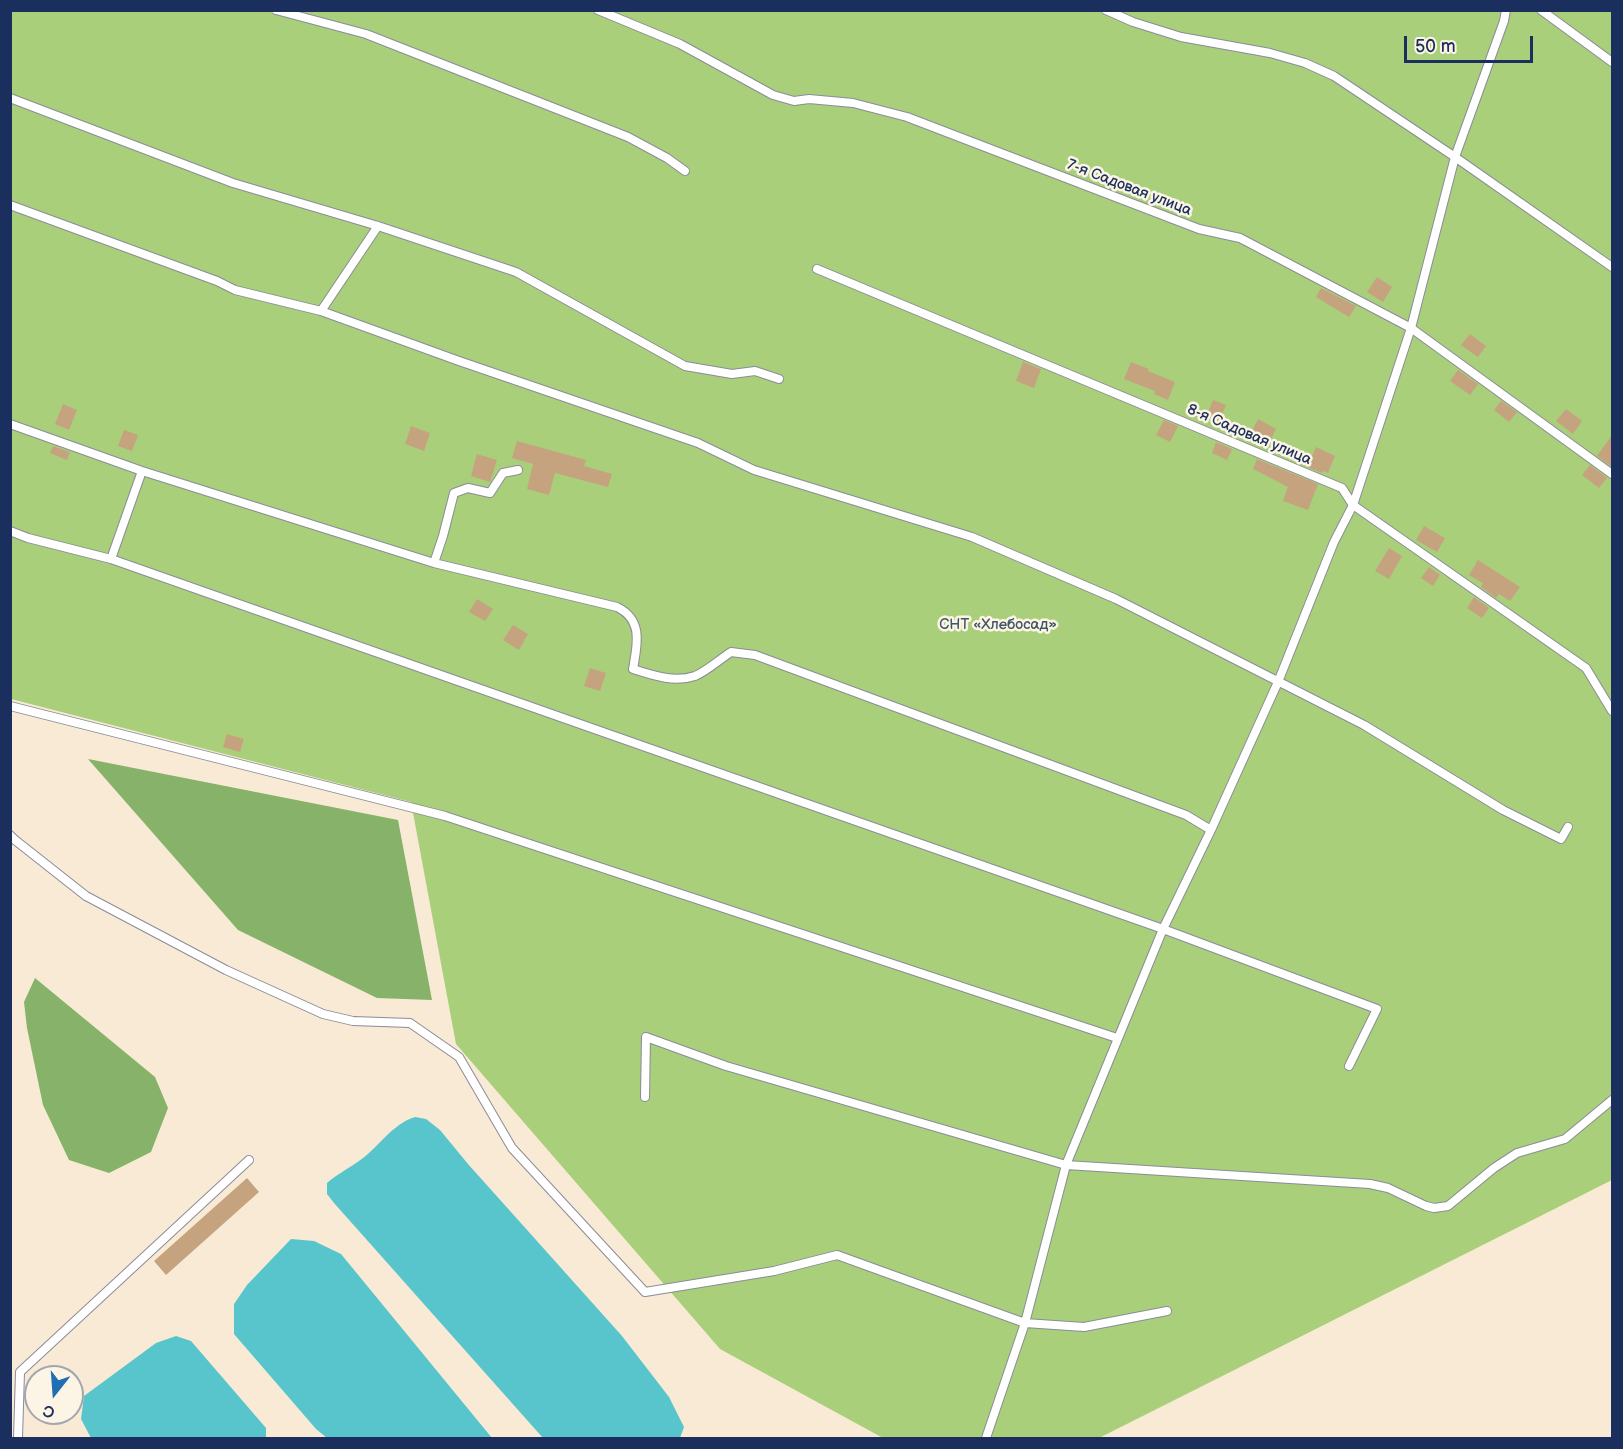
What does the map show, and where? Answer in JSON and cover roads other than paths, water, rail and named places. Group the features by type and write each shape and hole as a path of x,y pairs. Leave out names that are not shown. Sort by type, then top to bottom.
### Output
{"lane":[{"path":"276,10 366,34 607,128 667,158 685,171"},
{"name":"7-я Садовая улица","path":"598,10 680,44 773,95 794,101 809,99 853,103 907,117 1199,229 1240,238 1411,328 1612,474"},
{"path":"1106,10 1133,22 1181,37 1270,53 1305,63 1334,76 1612,267"},
{"path":"986,1438 1025,1323 1066,1165 1163,929 1278,682 1334,542 1353,505 1411,328 1455,157 1506,10"},
{"path":"1541,10 1612,62"},
{"path":"10,99 233,183 378,226 516,272 685,366 732,374 755,371 779,379"},
{"path":"10,205 217,280 235,290 321,311 698,443 754,470 972,537 1116,599 1364,725 1503,810 1561,839 1568,827"},
{"path":"321,311 378,226"},
{"name":"8-я Садовая улица","path":"818,269 1342,488 1353,505 1586,668 1612,711"},
{"path":"10,424 142,471 434,562 622,610 633,623 638,639 633,669 662,678 684,678 696,675 731,652 755,655 1186,815 1211,830"},
{"path":"434,562 454,493 468,488 490,493 503,473 518,470"},
{"path":"111,560 142,471"},
{"path":"10,531 111,560 1163,929 1377,1009 1349,1065"},
{"path":"10,706 445,816 1117,1038"},
{"path":"10,835 86,896 226,970 323,1014 353,1021 410,1023 459,1057 512,1148 645,1292 774,1271 837,1255 1025,1323 1083,1327 1167,1311"},
{"path":"645,1097 646,1037 726,1066 1066,1165 1370,1184 1388,1188 1418,1204 1434,1208 1452,1203 1494,1168 1517,1153 1564,1139 1612,1100"},
{"path":"18,1438 20,1372 249,1160"}],"water":[{"path":"415,1117 426,1119 440,1130 622,1336 669,1397 684,1427 680,1438 543,1438 334,1203 327,1194 327,1183 366,1156 399,1125"},
{"path":"291,1239 314,1241 341,1254 492,1438 327,1438 316,1429 234,1334 234,1304 247,1285"},
{"path":"176,1336 191,1341 266,1428 266,1438 91,1438 84,1425 84,1396 156,1343"}],"park label":[{"name":"СНТ «Хлебосад»","path":"998,625"}]}
